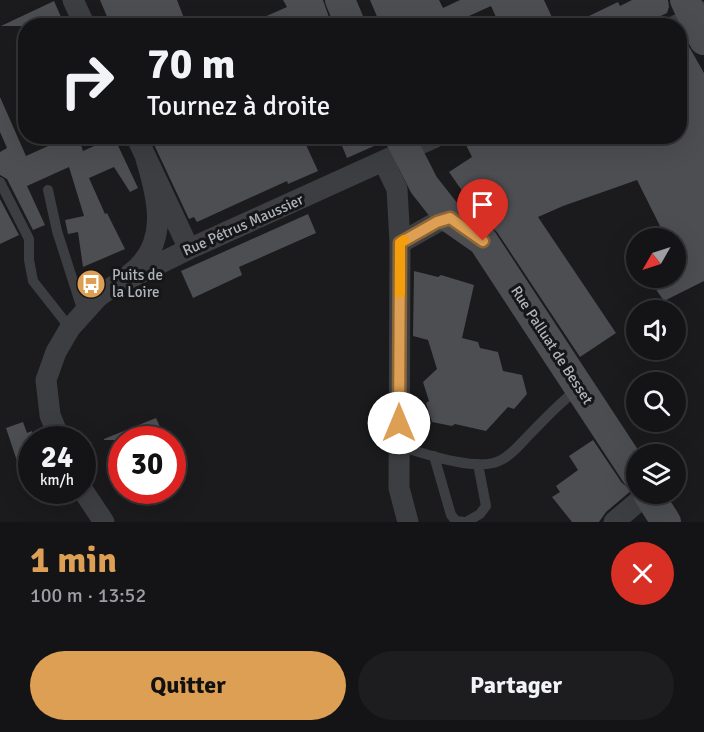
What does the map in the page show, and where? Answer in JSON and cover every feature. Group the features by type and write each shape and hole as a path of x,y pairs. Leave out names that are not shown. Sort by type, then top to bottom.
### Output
{"main road":[{"path":"340,0 348,18"},
{"name":"Rue Palluat de Besset","path":"397,150 450,218 483,241 626,458"}],"street":[{"path":"73,0 81,18"},
{"path":"139,144 189,249"},
{"name":"Rue Pétrus Maussier","path":"55,426 50,414 46,380 56,352 76,320 112,287 397,150 415,144"},
{"path":"397,150 396,189 400,243 399,488 408,522"},
{"path":"112,287 135,270 150,251 156,234 159,213 146,159"},
{"path":"400,243 437,222 450,218"},
{"path":"92,504 104,522"},
{"path":"614,522 655,509"}],"lane":[{"path":"0,182 29,240 29,260 33,281 76,320"},
{"path":"48,190 76,320"},
{"path":"399,446 452,461 478,464 497,462 510,454 561,401 580,387"},
{"path":"435,456 451,515 456,521 465,522 480,514 486,506 478,464"}],"building":[{"path":"100,0 177,0 184,18 108,18"},
{"path":"283,0 323,0 329,18 262,18 287,7"},
{"path":"370,0 439,0 443,8 460,0 544,0 552,18 496,18 491,6 465,18 378,18"},
{"path":"632,0 668,0 669,7 667,13 657,18 585,18 618,2 620,6"},
{"path":"54,1 61,18 18,18 18,26 1,26"},
{"path":"687,43 704,73 704,281 666,300 663,300 655,288 686,288 686,228 661,228 637,180 538,217 616,333 580,357 497,232 481,218 449,172 472,157 466,144 687,144"},
{"path":"0,97 18,138 18,144 21,144 26,156 52,144 81,144 83,151 98,144 117,144 138,188 130,192 114,167 89,178 105,214 107,213 125,249 83,267 78,232 68,234 65,220 84,216 69,167 27,186 45,225 33,230 7,179 0,175 0,152 7,148 0,132"},
{"path":"154,144 306,144 318,171 288,184 287,181 197,222 194,217 189,219"},
{"path":"341,144 378,144 347,158"},
{"path":"0,199 19,235 0,244"},
{"path":"308,214 316,233 239,267 242,275 193,298 181,271"},
{"path":"414,271 438,277 441,275 474,285 462,338 478,342 480,348 498,352 503,371 522,375 527,394 514,409 508,407 486,431 455,424 452,426 432,422 423,382 437,369 428,340 413,336"},
{"path":"156,418 160,426 136,426"},
{"path":"23,422 24,426 18,426 18,461 17,461 6,428"},
{"path":"593,440 626,486 626,495 606,512 599,522 572,522 552,497 560,492 556,486 578,470 569,456"}],"slow traffic":[{"path":"400,293 400,243 404,240"}],"place":[{"name":"Puits de la Loire","path":"91,284"}],"route":[{"path":"399,423 400,243 437,222 450,218 483,241"}]}
